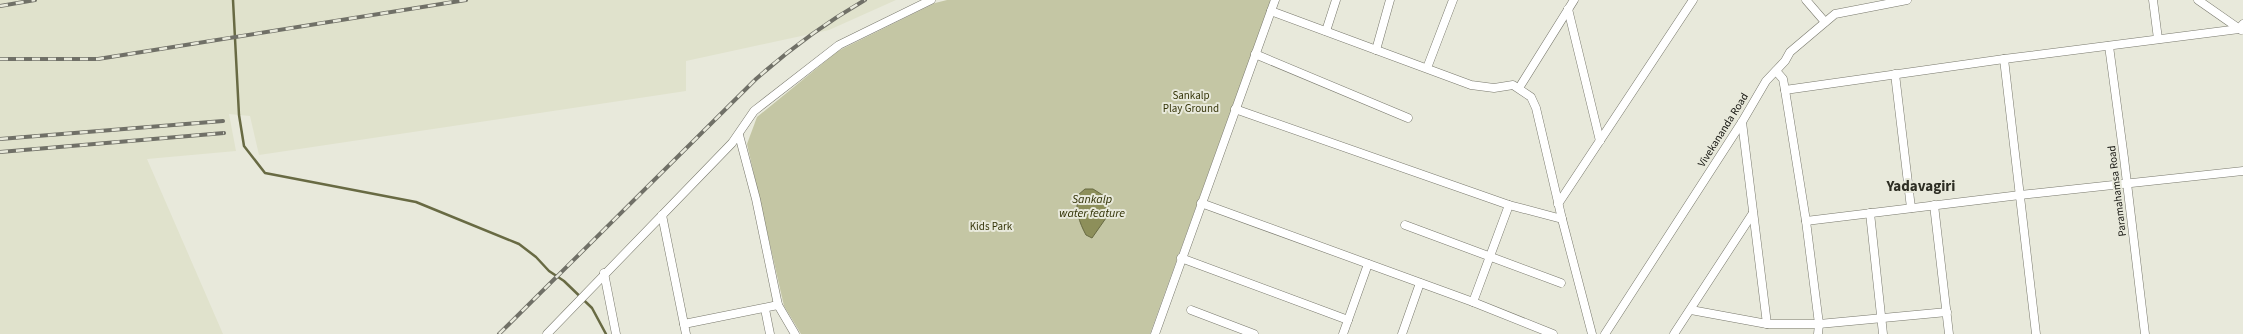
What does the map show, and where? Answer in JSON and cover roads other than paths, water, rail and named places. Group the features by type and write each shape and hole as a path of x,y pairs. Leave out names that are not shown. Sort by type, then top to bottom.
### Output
{"street":[{"path":"547,334 604,273 739,135 754,111 839,45 931,0"},
{"path":"1155,334 1181,258 1275,0"},
{"path":"1326,31 1336,0"},
{"path":"1376,50 1390,0"},
{"path":"1427,68 1453,0"},
{"path":"1519,88 1574,0"},
{"path":"1558,204 1693,0"},
{"path":"1806,0 1825,22"},
{"name":"Vivekananda Road","path":"1605,334 1742,122 1766,81 1776,71 1790,52 1834,14 1907,0"},
{"path":"2153,0 2158,39"},
{"path":"2198,0 2242,28"},
{"path":"1568,9 1600,141"},
{"path":"1271,11 1471,85 1494,88 1513,85 1531,96 1536,108 1558,204 1592,334"},
{"path":"1785,90 2004,59 2242,28"},
{"name":"Paramahamsa Road","path":"2109,46 2145,334"},
{"path":"1255,54 1408,118"},
{"path":"2004,59 2036,334"},
{"path":"1776,71 1782,79 1785,90 1806,221 1819,324 1818,334"},
{"path":"1895,74 1911,208"},
{"path":"1235,109 1510,205 1562,219"},
{"path":"1742,122 1767,324"},
{"path":"739,135 756,199 778,305 794,334"},
{"path":"1806,221 2020,195 2243,171"},
{"path":"1201,203 1473,302 1553,334"},
{"path":"1473,302 1510,205"},
{"path":"1934,205 1949,334"},
{"path":"1674,334 1753,213"},
{"path":"1870,213 1883,334"},
{"path":"662,215 686,334"},
{"path":"1404,225 1561,283"},
{"path":"1181,258 1348,320"},
{"path":"1343,334 1368,264"},
{"path":"604,273 616,334"},
{"path":"1402,334 1420,283"},
{"path":"684,324 778,305"},
{"path":"764,309 770,334"},
{"path":"1191,310 1254,334"},
{"path":"1691,310 1767,324 1819,324 1947,312"},
{"path":"556,324 559,334"}],"water":[{"name":"Sankalp water feature","path":"1085,189 1093,189 1109,199 1106,218 1092,238 1086,235 1077,211 1078,195"}],"waterway":[{"path":"233,0 239,115 244,146 265,173 416,202 519,244 536,257 549,271 564,281 592,308 606,334"}],"railway":[{"path":"0,6 35,0"},
{"path":"0,59 98,59 466,0"},
{"path":"499,334 756,79 808,37 865,0"},
{"path":"0,139 223,121"},
{"path":"0,152 224,133"}],"district":[{"name":"Yadavagiri","path":"1921,186"}],"park label":[{"name":"Sankalp Play Ground","path":"1191,101"},
{"name":"Kids Park","path":"991,226"}]}
